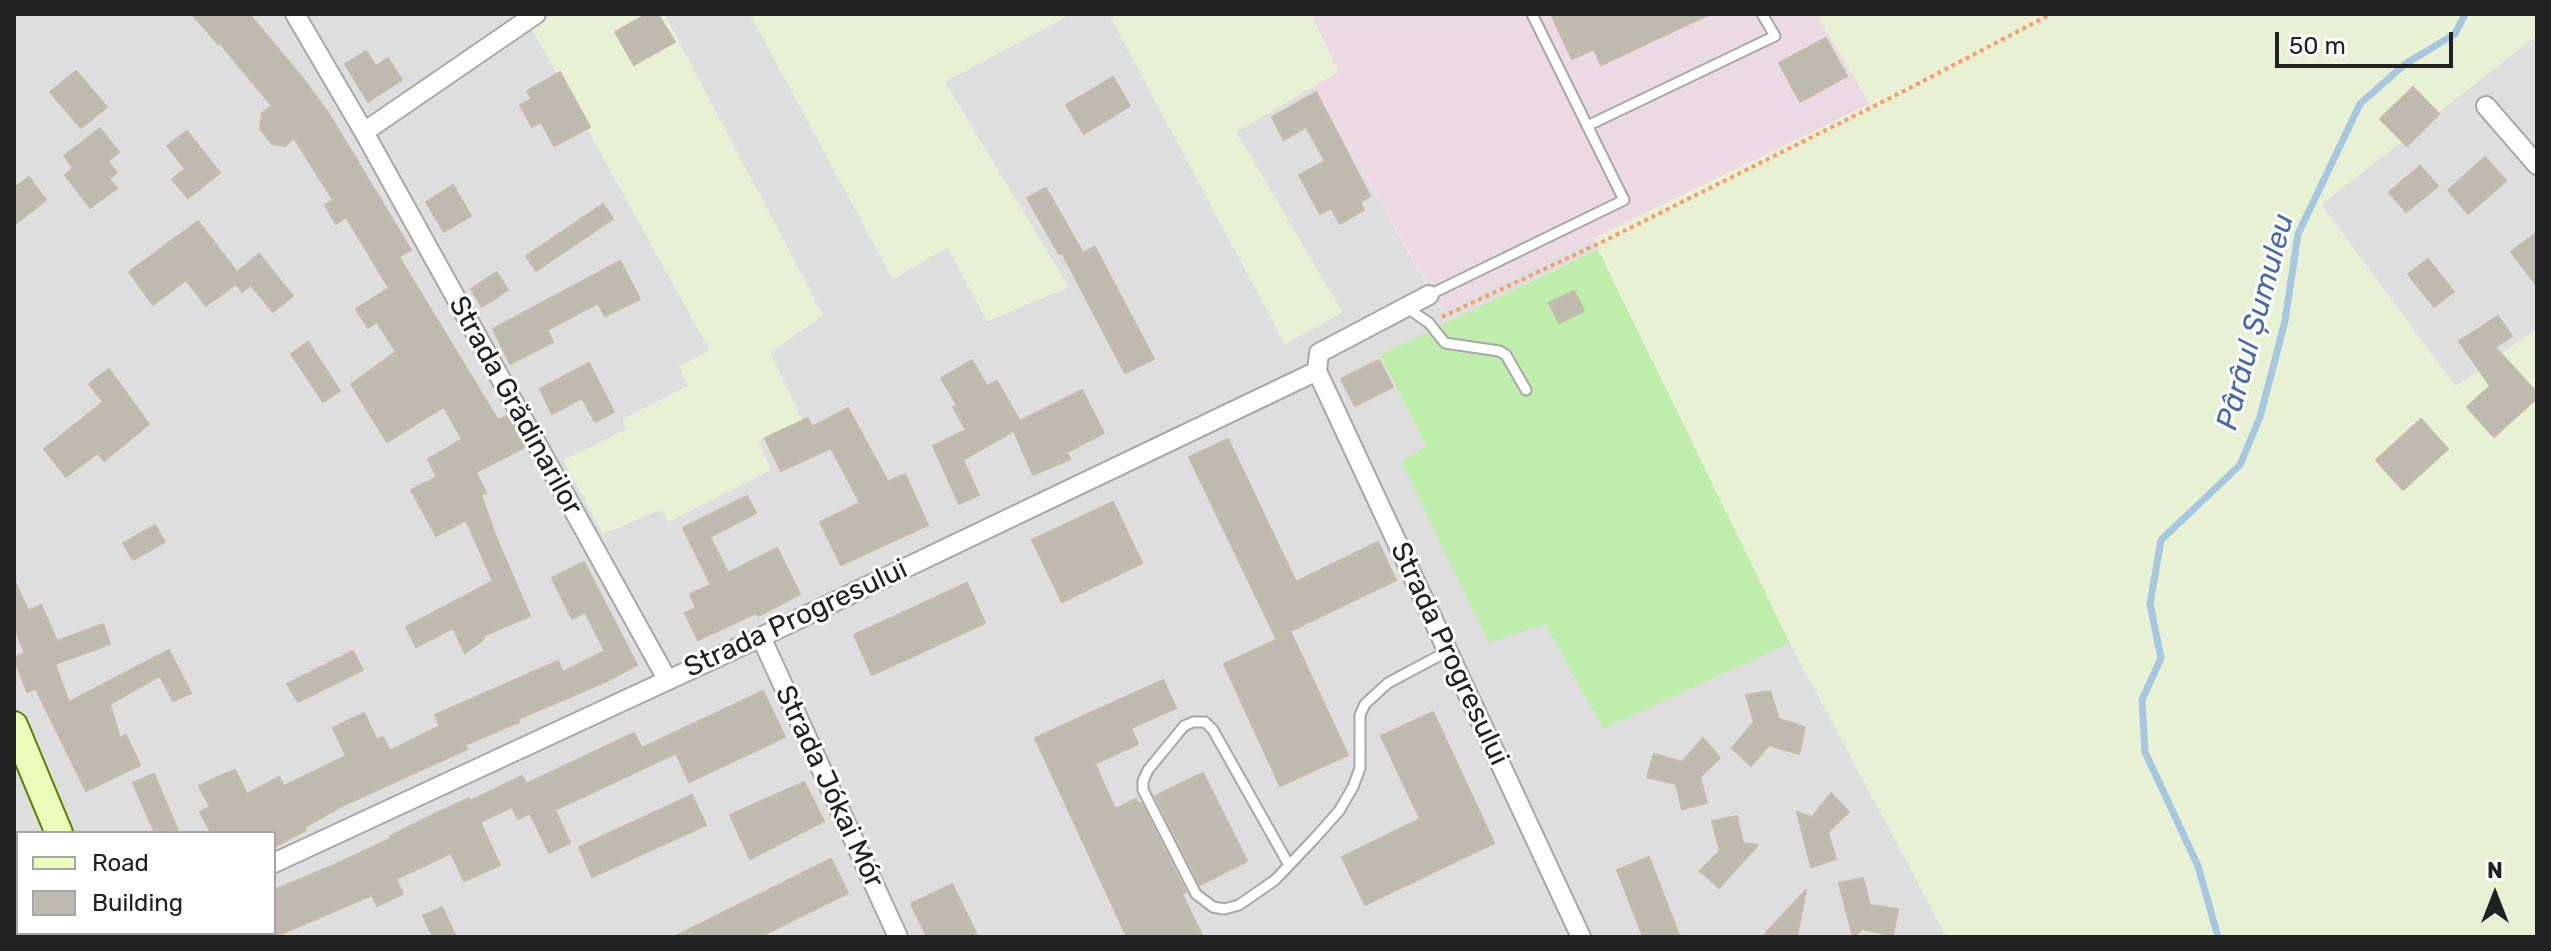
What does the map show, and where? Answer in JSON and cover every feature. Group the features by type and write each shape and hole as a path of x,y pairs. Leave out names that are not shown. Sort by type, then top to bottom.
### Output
{"main road":[{"path":"14,725 58,831"}],"street":[{"name":"Strada Grădinarilor","path":"295,14 364,132 667,679"},
{"path":"364,132 536,14"},
{"path":"2486,106 2537,165"},
{"name":"Strada Progresului","path":"1429,295 1319,353 1317,371 1581,937"},
{"name":"Strada Progresului","path":"276,862 761,637 1317,371"},
{"name":"Strada Jókai Mór","path":"761,637 898,937"}],"lane":[{"path":"1429,295 1624,200 1532,14"},
{"path":"1587,126 1775,36 1762,14"},
{"path":"1406,307 1429,323 1438,337 1451,345 1492,350 1506,355 1526,390"},
{"path":"1289,865 1213,730 1205,722 1184,726 1148,770 1143,790 1196,894 1213,907 1224,909 1239,905 1261,892 1289,865 1339,811 1360,768 1360,715 1365,704 1388,683 1448,651"}],"path":[{"path":"1429,323 1635,226 2051,14"}],"shaded area":[{"path":"14,14 551,14 532,29 710,350 688,386 623,419 626,430 603,534 662,509 668,522 757,440 802,420 770,353 823,315 664,14 750,14 893,279 948,247 987,321 1068,287 944,81 1072,14 1109,14 1285,344 1342,312 1236,132 1314,86 1442,311 1594,238 1598,249 1380,355 1426,446 1402,461 1490,642 1545,624 1603,729 1790,643 1947,937 14,937"},
{"path":"1311,14 1818,14 1870,104 1443,311 1314,86 1338,72"},
{"path":"2537,35 2537,329 2456,387 2321,204"}],"green space":[{"path":"551,14 664,14 823,315 770,353 802,420 758,440 771,470 668,522 661,509 603,534 563,460 626,430 623,419 688,387 679,366 710,350 532,28"},
{"path":"750,14 1072,14 944,82 1069,287 987,321 948,247 893,279"},
{"path":"1109,14 1311,14 1338,72 1236,132 1342,312 1285,344"},
{"path":"1816,14 2537,14 2537,35 2321,205 2456,386 2537,329 2537,937 1947,937 1790,643 1594,238 1870,104"},
{"path":"1598,249 1790,643 1603,729 1545,624 1489,643 1401,461 1426,446 1380,355"}],"building":[{"path":"192,14 249,14 305,81 329,114 411,250 399,257 498,420 507,416 525,447 476,472 486,493 481,495 496,537 530,616 483,636 484,639 465,653 453,628 416,647 406,627 493,581 466,520 436,536 411,490 437,477 428,459 462,439 444,407 387,442 351,384 396,352 377,322 368,328 356,309 389,288 346,217 336,224 325,205 333,200 294,138 285,146 272,144 260,129 262,113 272,106"},
{"path":"647,14 658,14 675,42 634,65 615,32"},
{"path":"1551,14 1710,14 1601,65 1594,49 1572,59"},
{"path":"1826,38 1847,76 1800,102 1779,63"},
{"path":"366,51 376,66 388,58 402,80 368,102 345,64"},
{"path":"76,71 107,107 81,128 50,92"},
{"path":"560,72 590,127 554,146 541,122 532,127 520,105 532,99 527,91"},
{"path":"1113,77 1130,106 1084,134 1066,105"},
{"path":"2413,87 2439,114 2407,146 2380,119"},
{"path":"1316,92 1370,196 1360,202 1364,210 1340,224 1331,208 1320,214 1299,175 1325,161 1306,127 1284,140 1272,117"},
{"path":"100,128 119,152 108,161 117,173 109,178 117,188 90,208 65,175 73,168 64,156"},
{"path":"187,131 220,173 188,198 172,179 185,169 167,146"},
{"path":"2485,157 2506,181 2468,214 2448,190"},
{"path":"2420,166 2438,186 2406,212 2389,192"},
{"path":"29,177 46,200 14,225 14,188"},
{"path":"453,185 471,216 444,232 426,202"},
{"path":"1046,188 1083,253 1095,247 1154,359 1125,373 1062,253 1059,254 1027,198"},
{"path":"603,204 613,219 536,271 526,256"},
{"path":"198,221 237,272 259,254 293,296 273,312 251,285 242,292 236,284 206,306 186,280 153,305 129,272"},
{"path":"2537,232 2537,286 2511,252"},
{"path":"2428,259 2454,292 2434,307 2408,274"},
{"path":"620,261 640,299 605,316 598,303 547,330 553,342 510,364 493,329"},
{"path":"497,272 508,290 482,307 471,289"},
{"path":"1574,291 1584,311 1559,323 1549,303"},
{"path":"2498,316 2512,336 2495,347 2537,393 2537,398 2494,437 2467,407 2490,386 2459,341"},
{"path":"308,342 340,391 323,402 291,354"},
{"path":"972,360 987,386 997,381 1020,421 1082,390 1104,433 1067,452 1070,459 1033,475 1014,431 963,460 979,495 959,504 933,446 966,430 953,407 957,405 941,378"},
{"path":"1379,360 1393,387 1355,406 1341,379"},
{"path":"589,363 614,412 595,422 582,398 552,414 540,389"},
{"path":"109,369 149,424 104,461 98,453 66,477 44,449 103,402 89,384"},
{"path":"848,408 888,482 905,474 928,525 841,565 820,522 860,503 831,448 781,471 765,438 808,418 812,427"},
{"path":"2421,419 2448,449 2403,490 2376,460"},
{"path":"1228,439 1296,582 1378,542 1396,580 1276,638 1189,457"},
{"path":"747,496 756,513 710,537 728,573 777,548 800,594 758,616 756,613 698,640 685,613 696,608 690,594 711,585 683,528"},
{"path":"1113,502 1142,563 1062,602 1032,540"},
{"path":"155,525 165,542 133,560 123,543"},
{"path":"584,562 637,665 518,719 519,722 465,745 467,749 344,805 276,846 276,831 210,831 200,812 210,807 199,786 218,777 235,770 247,794 279,777 284,786 346,756 333,728 364,713 377,740 383,737 390,751 440,726 435,715 558,661 563,672 605,651 585,612 572,619 552,578"},
{"path":"14,579 28,611 41,605 57,641 103,624 110,644 55,664 69,702 169,650 191,693 173,701 160,676 110,704 120,738 126,735 140,765 86,791 36,689 27,692 14,658 25,653 14,626"},
{"path":"967,583 985,623 872,675 854,635"},
{"path":"1291,633 1348,755 1280,786 1224,664"},
{"path":"353,651 363,670 298,702 287,684"},
{"path":"1163,680 1176,708 1131,728 1138,744 1095,764 1115,809 1136,799 1141,803 1186,892 1182,894 1203,937 1127,937 1035,738"},
{"path":"763,691 785,737 689,782 676,753 555,810 570,843 549,853 530,813 518,819 512,807 480,822 500,865 464,881 451,853 396,879 403,894 377,906 372,895 274,937 276,889 522,776 526,784 634,733 642,748"},
{"path":"1770,691 1779,719 1805,727 1799,754 1769,745 1751,766 1732,748 1754,722 1746,695"},
{"path":"1433,712 1494,843 1365,905 1342,857 1420,819 1381,736"},
{"path":"1703,738 1720,758 1700,777 1707,803 1682,809 1676,784 1647,777 1654,754 1682,762"},
{"path":"1203,773 1247,861 1200,885 1155,796"},
{"path":"154,774 178,831 154,831 133,783"},
{"path":"804,782 824,821 750,859 730,815"},
{"path":"1831,793 1849,812 1828,832 1836,859 1811,867 1797,812 1812,817"},
{"path":"692,795 706,825 592,877 579,847"},
{"path":"1737,816 1743,843 1758,845 1719,888 1700,871 1720,851 1712,821"},
{"path":"1649,857 1680,937 1643,937 1617,870"},
{"path":"831,859 848,893 759,937 674,937"},
{"path":"1863,878 1870,905 1898,909 1893,936 1863,929 1853,937 1839,883"},
{"path":"952,884 978,937 927,937 911,904"},
{"path":"1806,890 1797,937 1762,937"},
{"path":"442,907 456,937 433,937 423,916"}],"waterway":[{"name":"Pârâul Șumuleu","path":"2218,937 2198,866 2145,752 2142,700 2161,658 2150,604 2161,540 2240,465 2260,417 2285,321 2298,234 2360,104 2405,64 2455,34 2465,14"}]}
